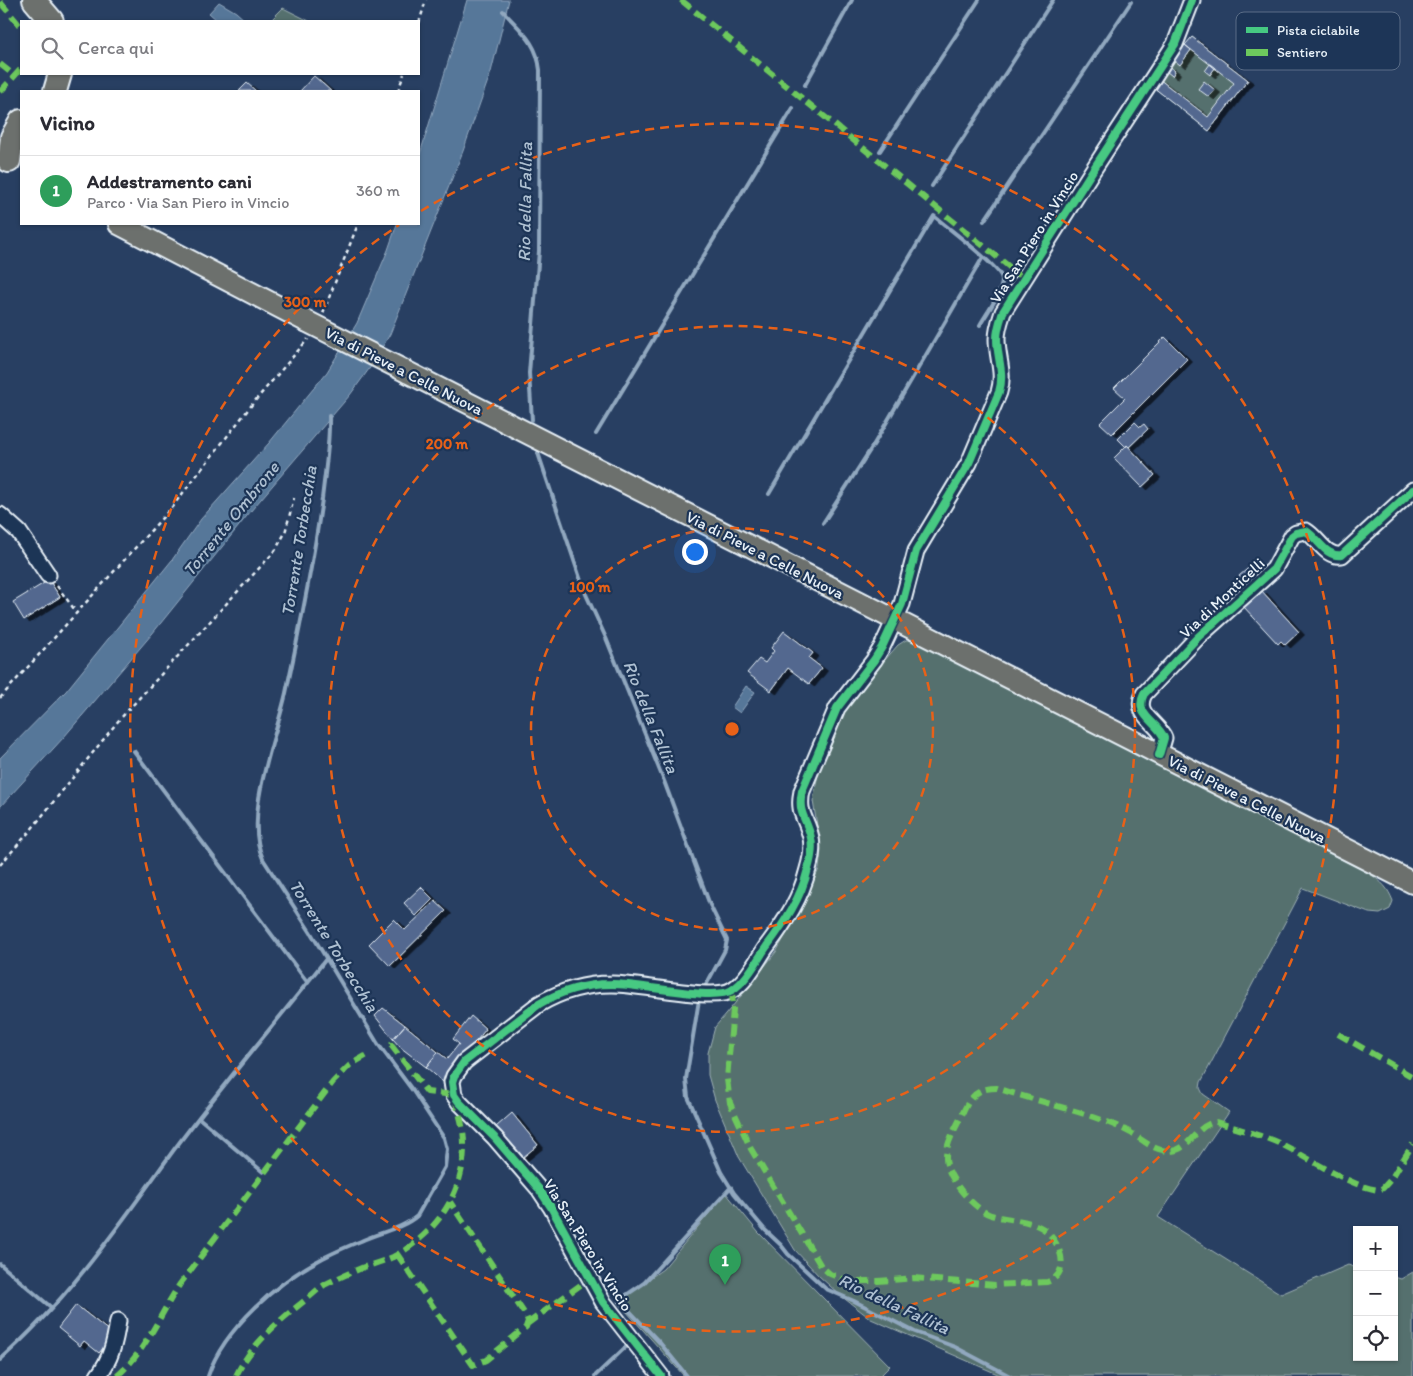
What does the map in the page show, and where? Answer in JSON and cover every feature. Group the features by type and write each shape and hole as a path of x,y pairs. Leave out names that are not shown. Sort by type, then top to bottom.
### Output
{"highway":[{"path":"34,0 51,20"},
{"path":"13,160 12,137 14,123"}],"main road":[{"name":"Via di Pieve a Celle Nuova","path":"121,225 895,621 1413,883"}],"street":[{"name":"Via San Piero in Vincio","path":"660,1376 604,1302 539,1189 495,1138 459,1102 452,1088 454,1076 470,1057 539,1004 577,988 612,984 716,995 732,990 740,983 786,920 804,882 811,858 811,837 800,810 800,802 811,768 841,700 874,660 895,621 902,604 919,545 969,464 1002,382 997,331 1003,312 1175,44 1192,0"},
{"name":"Via di Monticelli","path":"1159,755 1164,738 1142,712 1140,704 1144,694 1198,637 1274,570 1292,536 1302,531 1306,532 1328,552 1342,555 1413,490"},
{"path":"0,515 18,532 48,575"},
{"path":"98,1376 113,1350 118,1321"}],"path":[{"path":"420,20 426,0"},
{"path":"398,90 404,75"},
{"path":"0,698 172,507 314,323 358,225"},
{"path":"0,865 30,831 119,720 275,551 285,533 294,498"},
{"path":"48,575 77,613"}],"green space":[{"path":"283,8 307,20 271,20"},
{"path":"1192,37 1248,80 1209,131 1153,87"},
{"path":"906,640 912,640 1370,874 1387,889 1393,901 1390,909 1380,914 1369,913 1303,888 1201,1082 1200,1088 1203,1094 1229,1112 1158,1217 1281,1294 1348,1265 1353,1267 1353,1361 1398,1361 1398,1278 1401,1279 1413,1272 1413,1376 1002,1376 871,1319 841,1296 795,1250 739,1157 715,1100 708,1075 708,1053 715,1027 776,952 803,905 819,869 821,850 813,801 818,774 837,725 850,700 898,645"},
{"path":"726,1193 758,1232 890,1366 880,1376 684,1376 617,1301 663,1269"}],"water":[{"name":"Torrente Ombrone","path":"467,0 509,0 491,72 463,151 390,334 372,365 350,395 255,506 152,634 64,737 0,807 0,758 66,691 172,560 201,519 269,443 327,372 357,323 397,225 420,225 420,154"},
{"path":"219,2 245,20 217,20 209,13"},
{"path":"746,686 755,692 740,713 732,707"}],"building":[{"path":"1192,37 1248,80 1209,131 1153,87 1159,79 1208,117 1234,83 1185,45"},
{"path":"1185,45 1191,50 1180,65 1174,60"},
{"path":"1210,64 1215,68 1210,75 1205,71"},
{"path":"1169,66 1175,71 1172,76 1166,71"},
{"path":"314,76 330,90 301,90"},
{"path":"1204,81 1215,90 1209,97 1198,89"},
{"path":"247,83 255,90 240,90"},
{"path":"1165,337 1187,359 1112,434 1100,423 1125,398 1114,388"},
{"path":"1135,422 1140,427 1144,424 1148,429 1129,447 1127,445 1126,447 1118,439"},
{"path":"1127,445 1155,475 1142,487 1114,458"},
{"path":"1253,564 1262,574 1248,586 1239,576"},
{"path":"49,580 60,597 24,620 13,602"},
{"path":"1261,590 1299,632 1285,645 1281,641 1278,644 1243,606"},
{"path":"784,631 813,653 809,658 822,668 809,684 788,668 771,691 747,673 759,659 765,663 774,651 771,648"},
{"path":"421,887 433,899 416,916 404,903"},
{"path":"435,901 446,911 390,966 369,944 394,919 405,930"},
{"path":"383,1008 405,1025 393,1039 375,1016"},
{"path":"471,1016 486,1029 443,1082 426,1067 438,1052 447,1059 459,1044 453,1039"},
{"path":"405,1025 438,1052 426,1067 400,1047 393,1039"},
{"path":"512,1113 538,1145 522,1158 496,1127"},
{"path":"76,1305 114,1335 99,1353 84,1341 80,1346 58,1328"}],"waterway":[{"path":"805,85 852,0"},
{"path":"880,151 979,0"},
{"path":"932,186 1053,0"},
{"path":"984,221 1131,2"},
{"name":"Rio della Fallita","path":"503,11 532,44 540,70 539,251 529,373 532,420"},
{"path":"596,434 793,108"},
{"path":"769,494 934,216 983,257 1000,274 1002,279 1000,290 980,325"},
{"path":"823,523 874,444 983,257"},
{"name":"Torrente Torbecchia","path":"208,1376 215,1358 226,1341 255,1308 272,1293 306,1267 351,1245 397,1227 417,1216 445,1167 447,1149 444,1138 413,1091 378,1044 311,933 263,859 258,841 257,821 263,777 286,693 315,548 327,457 329,416"},
{"name":"Rio della Fallita","path":"538,453 584,590 606,638 664,781 710,905 727,940 725,950 705,987"},
{"path":"134,751 308,983"},
{"path":"0,1360 25,1337 71,1287 192,1126 326,959"},
{"name":"Rio della Fallita","path":"699,1000 686,1079 688,1097 721,1172 734,1193 765,1230 826,1289 915,1332 955,1347 1010,1376"},
{"path":"199,1118 263,1172"},
{"path":"687,1376 660,1343 619,1300 644,1283 731,1187"},
{"path":"0,1264 52,1308"},
{"path":"595,1376 631,1342"}],"marked path":[{"path":"681,0 1023,278"},
{"path":"0,2 20,26"},
{"path":"0,64 15,76"},
{"path":"0,92 20,70"},
{"path":"732,990 733,1009 727,1079 730,1103 751,1149 821,1266 830,1274 848,1281 914,1278 995,1285 1047,1282 1055,1278 1060,1272 1061,1256 1054,1240 1048,1233 1030,1223 997,1217 984,1212 969,1199 950,1174 946,1158 949,1143 970,1100 983,1090 997,1088 1083,1113 1131,1133 1164,1151 1176,1150 1182,1147 1203,1128 1216,1122 1277,1142 1356,1184 1379,1190 1391,1179 1413,1144"},
{"path":"1338,1034 1413,1077"},
{"path":"236,1376 242,1364 258,1343 287,1315 326,1284 364,1267 393,1257 408,1248 435,1224 453,1195 463,1161 464,1143 462,1125 454,1095 427,1092 391,1045 386,1047"},
{"path":"117,1376 136,1356 180,1284 333,1082 350,1065 367,1055"},
{"path":"397,1254 473,1365 486,1360 526,1327 528,1321 526,1316 450,1202"},
{"path":"527,1324 590,1278"}],"cycle path":[{"path":"661,1376 603,1302 551,1207 539,1189 495,1138 454,1095 452,1082 454,1076 464,1062 539,1004 565,992 592,985 611,984 709,994 732,990 751,970 780,928 801,890 810,861 812,846 802,811 802,791 837,708 882,647 902,604 916,551 969,463 999,392 1001,378 997,335 1003,312 1175,44 1192,0"},
{"path":"1159,755 1164,738 1144,713 1141,701 1144,694 1198,637 1274,569 1292,536 1306,531 1331,554 1342,555 1413,490"}],"place":[{"name":"Addestramento cani","path":"725,1285"}]}
